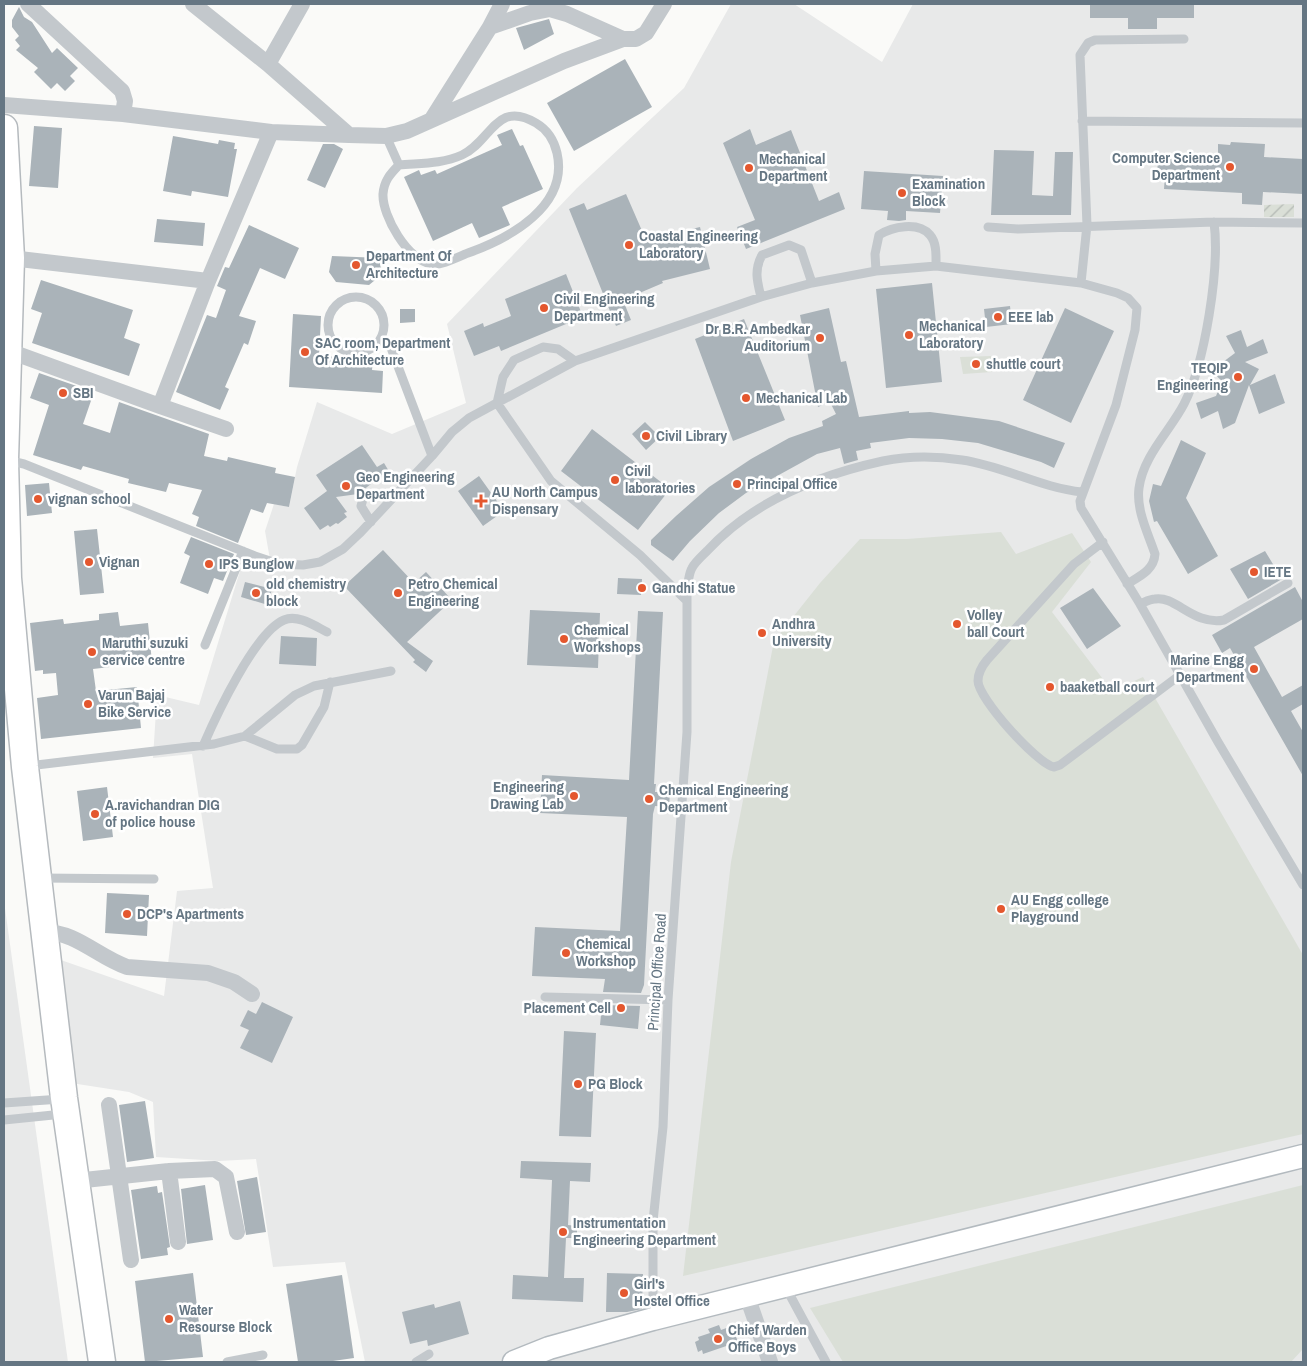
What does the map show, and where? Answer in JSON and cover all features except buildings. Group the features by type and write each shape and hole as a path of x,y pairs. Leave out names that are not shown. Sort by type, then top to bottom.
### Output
{"main road":[{"path":"4,128 10,258 5,460 8,578 25,767 45,932 58,1107 86,1362"},
{"path":"4,702 35,991 75,1182 102,1362"}],"street":[{"path":"28,4 122,91 125,101 123,114"},
{"path":"193,4 268,64 349,135"},
{"path":"268,64 302,4"},
{"path":"432,120 490,27 502,4"},
{"path":"4,105 123,114 271,132 386,136 407,131 564,61 623,39 636,39 646,33 664,4"},
{"path":"490,27 530,13 550,9 550,7 623,39"},
{"path":"160,406 208,280 271,132"},
{"path":"10,258 208,280"},
{"path":"9,351 226,429"},
{"path":"45,932 65,935 127,967 208,972 228,979 252,994"},
{"path":"109,1105 131,1260"},
{"path":"514,1362 549,1348 653,1319 1303,1156"},
{"path":"75,1182 169,1170 215,1169 222,1172 226,1177 236,1232"},
{"path":"169,1170 178,1242"},
{"path":"747,1296 770,1362"}],"lane":[{"path":"1081,283 1087,226 1080,55 1088,43 1095,40 1184,39"},
{"path":"516,116 529,119 545,128 555,144 560,164 558,182 549,199 536,214 516,231 483,248 444,262 432,264 420,260 409,251 393,228 384,204 383,193 388,176 399,165 416,167 449,160 464,154 493,126 508,117 516,116"},
{"path":"1082,121 1303,123"},
{"path":"386,136 399,165"},
{"path":"1128,584 1150,569 1154,560 1155,554 1140,511 1139,488 1152,456 1182,408 1198,374 1213,280 1216,237 1214,222"},
{"path":"988,227 1018,229 1214,222 1303,223"},
{"path":"876,271 875,254 879,235 891,228 916,227 930,235 935,246 936,266"},
{"path":"761,297 756,280 758,262 762,256 789,245 801,250 812,283"},
{"path":"5,460 24,464 279,564 303,565 320,562 343,549 371,522 452,432 469,418 575,361 761,297 812,283 876,271 936,266 1081,283 1128,298 1137,308 1137,315 1116,405 1082,492 1081,508 1140,604 1303,885"},
{"path":"358,298 367,300 380,312 384,329 380,338 367,351 349,353 334,343 330,335 329,317 340,302 358,298"},
{"path":"380,338 391,348 432,456"},
{"path":"575,361 558,349 543,347 514,360 503,377 497,402 551,481 640,554 687,601"},
{"name":"Principal Office Road","path":"653,1319 653,1221 663,1127 668,1000 687,732 687,586 692,567 738,522 798,488 876,463 922,457 961,460 995,466 1035,481 1082,492"},
{"path":"363,498 361,506 371,522"},
{"path":"1103,542 1074,564 987,660 980,669 978,682 982,695 993,710 1042,762 1054,767 1060,765 1180,675"},
{"path":"205,646 243,551"},
{"path":"1140,604 1156,598 1165,600 1191,614 1215,622 1224,620 1288,583"},
{"path":"203,746 238,676 271,629 284,620 296,619 328,632"},
{"path":"25,767 203,746 245,736 295,696 314,686 391,671"},
{"path":"245,736 277,749 297,749 302,745 324,707 330,682"},
{"path":"38,878 154,879"},
{"path":"545,997 668,1000"},
{"path":"4,1103 58,1107"},
{"path":"4,1120 58,1107"},
{"path":"784,1286 826,1362"},
{"path":"416,1362 429,1354"},
{"path":"227,1362 264,1355"}],"shaded area":[{"name":"Andhra University","path":"731,4 794,4 882,62 913,4 1303,4 1303,1362 365,1362 345,1262 273,1267 256,1159 219,1161 156,1157 153,1102 129,1092 71,1083 58,959 164,996 177,891 213,888 192,754 153,758 157,695 199,705 243,561 272,571 265,531 274,504 289,507 297,467 317,402 392,434 466,403 447,324 577,188 684,88"},
{"path":"1294,204 1294,217 1264,217 1264,205"},
{"name":"shuttle court","path":"991,356 992,372 963,374 960,357"},
{"name":"AU Engg college Playground","path":"1001,532 1016,554 1072,533 1091,562 1052,612 1112,691 1143,677 1303,955 1303,1134 683,1276 731,862 774,641 820,583 860,539 907,539"},
{"path":"4,901 68,1362 4,1362"},
{"path":"1303,1185 1303,1349 1291,1362 843,1362 810,1308"}],"place":[{"name":"Computer Science Department","path":"1230,167"},
{"name":"Mechanical Department","path":"749,168"},
{"name":"Examination Block","path":"902,193"},
{"name":"Coastal Engineering Laboratory","path":"629,245"},
{"name":"Department Of Architecture","path":"356,265"},
{"name":"Civil Engineering Department","path":"544,308"},
{"name":"EEE lab","path":"998,317"},
{"name":"Mechanical Laboratory","path":"909,335"},
{"name":"Dr B.R. Ambedkar Auditorium","path":"820,338"},
{"name":"SAC room, Department Of Architecture","path":"305,352"},
{"name":"shuttle court","path":"976,364"},
{"name":"TEQIP Engineering","path":"1238,377"},
{"name":"SBI","path":"63,393"},
{"name":"Mechanical Lab","path":"746,398"},
{"name":"Civil Library","path":"646,436"},
{"name":"Civil laboratories","path":"615,480"},
{"name":"Principal Office","path":"737,484"},
{"name":"Geo Engineering Department","path":"346,486"},
{"name":"vignan school","path":"38,499"},
{"name":"AU North Campus Dispensary","path":"481,501"},
{"name":"Vignan","path":"89,562"},
{"name":"IPS Bunglow","path":"209,564"},
{"name":"IETE","path":"1254,572"},
{"name":"Gandhi Statue","path":"642,588"},
{"name":"old chemistry block","path":"256,593"},
{"name":"Petro Chemical Engineering","path":"398,593"},
{"name":"Volley ball Court","path":"957,624"},
{"name":"Andhra University","path":"762,633"},
{"name":"Chemical Workshops","path":"564,639"},
{"name":"Maruthi suzuki service centre","path":"92,652"},
{"name":"Marine Engg Department","path":"1254,669"},
{"name":"baaketball court","path":"1050,687"},
{"name":"Varun Bajaj Bike Service","path":"88,704"},
{"name":"Engineering Drawing Lab","path":"574,796"},
{"name":"Chemical Engineering Department","path":"649,799"},
{"name":"A.ravichandran DIG of police house","path":"95,814"},
{"name":"AU Engg college Playground","path":"1001,909"},
{"name":"DCP's Apartments","path":"127,914"},
{"name":"Chemical Workshop","path":"566,953"},
{"name":"Placement Cell","path":"621,1008"},
{"name":"PG Block","path":"578,1084"},
{"name":"Instrumentation Engineering Department","path":"563,1232"},
{"name":"Girl's Hostel Office","path":"624,1293"},
{"name":"Water Resourse Block","path":"169,1319"},
{"name":"Chief Warden Office Boys","path":"718,1339"}]}
